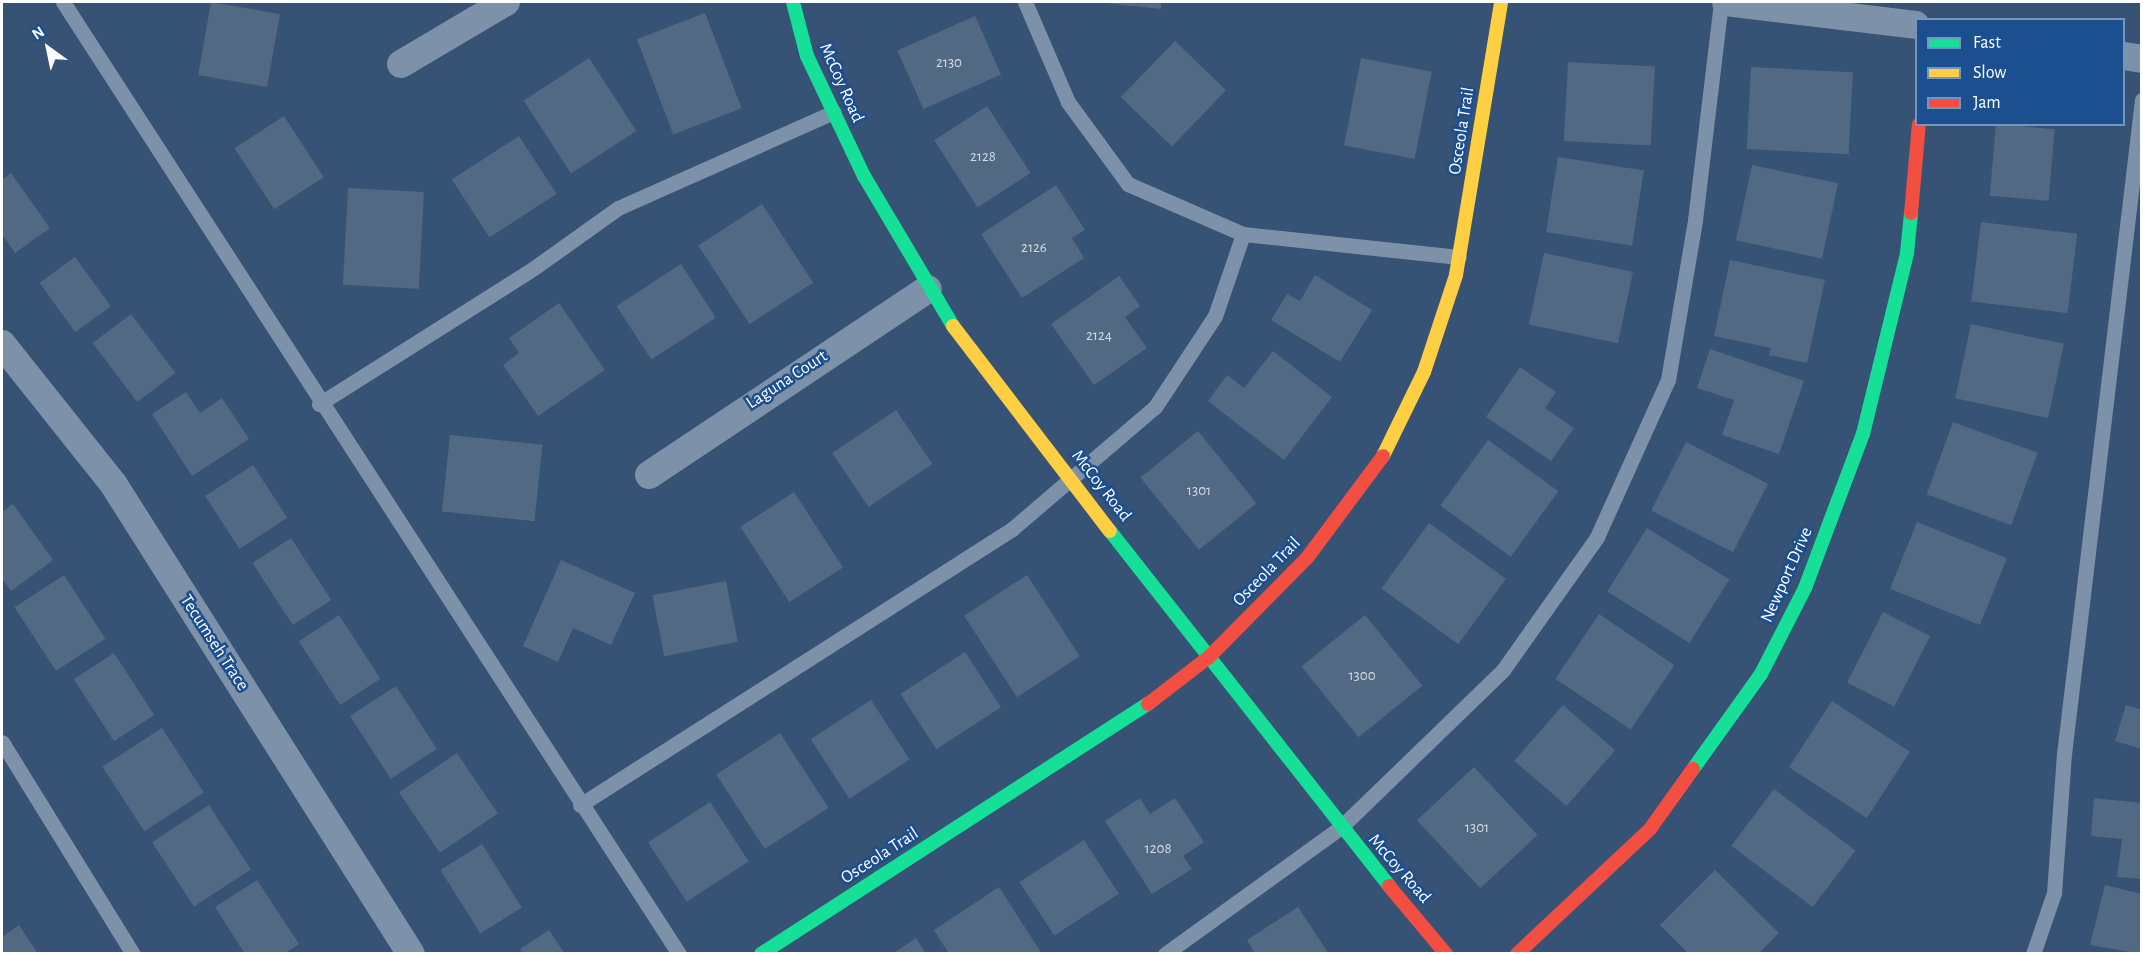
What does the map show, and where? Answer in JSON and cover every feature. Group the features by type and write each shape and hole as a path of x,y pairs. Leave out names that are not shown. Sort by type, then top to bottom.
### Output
{"street":[{"path":"401,64 506,2"},
{"name":"McCoy Road","path":"793,2 807,56 834,112 928,289 970,351 1072,477 1340,828 1446,954"},
{"name":"Osceola Trail","path":"761,954 1145,706 1209,657 1307,558 1374,474 1424,372 1460,257 1501,2"},
{"path":"1726,2 1915,25"},
{"path":"2125,56 2142,59"},
{"name":"Newport Drive","path":"1516,954 1650,829 1761,674 1805,588 1866,423 1907,253 1919,126"},
{"name":"Laguna Court","path":"648,475 928,289"},
{"name":"Tecumseh Trace","path":"2,344 114,485 411,954"}],"lane":[{"path":"63,2 320,404 679,954"},
{"path":"1025,2 1068,102 1128,184 1243,234 1460,257"},
{"path":"1165,954 1340,828 1503,670 1597,537 1668,380 1695,220 1721,2"},
{"path":"2033,954 2054,893 2064,754 2142,100"},
{"path":"320,404 534,268 618,208 834,112"},
{"path":"580,805 1012,529 1155,407 1215,316 1243,234"},
{"path":"2,742 133,954"}],"building":[{"path":"211,2 280,14 267,87 198,75"},
{"path":"1094,2 1161,2 1161,9"},
{"path":"705,13 742,108 673,134 637,39"},
{"path":"975,16 1001,74 923,109 897,51"},
{"path":"1175,41 1226,90 1172,146 1121,97"},
{"path":"589,58 636,131 571,173 524,100"},
{"path":"1361,58 1432,72 1415,159 1344,145"},
{"path":"1568,62 1655,67 1651,145 1564,141"},
{"path":"1751,67 1853,72 1849,154 1747,149"},
{"path":"987,106 1031,173 978,207 934,140"},
{"path":"284,116 324,177 274,209 235,148"},
{"path":"1996,126 2055,129 2049,201 1990,196"},
{"path":"519,136 557,194 489,237 452,180"},
{"path":"1558,157 1644,171 1632,246 1546,232"},
{"path":"1752,165 1838,183 1822,259 1736,240"},
{"path":"11,173 50,228 15,253 2,234 2,180"},
{"path":"1056,185 1085,230 1072,238 1084,258 1022,298 981,234"},
{"path":"348,188 424,192 419,289 343,285"},
{"path":"762,204 813,283 749,324 698,245"},
{"path":"1981,222 2077,234 2068,313 1971,301"},
{"path":"1544,253 1633,272 1618,343 1529,324"},
{"path":"75,257 111,306 75,332 39,283"},
{"path":"1730,260 1825,280 1807,363 1769,355 1771,348 1714,336"},
{"path":"681,264 716,318 651,360 616,306"},
{"path":"1315,275 1372,310 1340,362 1271,320 1287,294 1300,301"},
{"path":"1119,276 1140,306 1125,317 1147,348 1094,385 1051,324"},
{"path":"559,303 605,370 538,416 503,365 519,353 509,338"},
{"path":"131,314 176,373 137,402 93,343"},
{"path":"1971,324 2064,344 2048,418 1955,398"},
{"path":"1710,349 1804,381 1779,454 1722,435 1734,400 1697,388"},
{"path":"1273,351 1332,397 1284,460 1208,401 1227,375 1244,388"},
{"path":"1520,367 1556,392 1545,408 1574,428 1551,461 1486,417"},
{"path":"186,392 200,413 222,398 249,439 192,476 152,414"},
{"path":"896,410 932,464 869,507 832,453"},
{"path":"1953,422 2038,453 2011,525 1927,494"},
{"path":"1198,431 1257,503 1199,550 1140,478"},
{"path":"450,435 542,445 534,521 442,512"},
{"path":"1488,440 1558,491 1511,557 1440,506"},
{"path":"1686,442 1768,484 1733,552 1651,511"},
{"path":"253,465 287,518 240,549 205,496"},
{"path":"794,492 843,567 789,602 740,527"},
{"path":"13,504 53,560 11,591 2,578 2,512"},
{"path":"1917,522 2007,558 1980,625 1890,589"},
{"path":"1429,523 1506,579 1458,644 1381,589"},
{"path":"1647,528 1729,579 1690,643 1607,592"},
{"path":"291,538 331,600 293,625 252,563"},
{"path":"561,560 635,593 611,645 573,628 558,662 523,646"},
{"path":"64,575 105,639 56,671 15,607"},
{"path":"1027,575 1080,656 1017,697 964,616"},
{"path":"726,581 738,642 664,656 652,595"},
{"path":"1883,612 1930,636 1894,706 1847,682"},
{"path":"1599,614 1674,665 1631,730 1555,679"},
{"path":"339,615 380,679 340,705 299,641"},
{"path":"1365,615 1422,686 1359,737 1301,667"},
{"path":"965,652 1001,707 936,749 900,694"},
{"path":"114,653 154,715 114,741 74,679"},
{"path":"396,686 437,749 391,779 350,716"},
{"path":"871,700 910,760 849,799 811,739"},
{"path":"1832,701 1910,752 1867,818 1789,767"},
{"path":"1563,705 1615,750 1567,806 1514,761"},
{"path":"2126,705 2142,710 2142,749 2115,741"},
{"path":"162,728 204,793 144,831 102,767"},
{"path":"780,733 828,808 765,849 716,774"},
{"path":"457,753 498,814 440,853 399,792"},
{"path":"1474,767 1537,835 1480,888 1417,820"},
{"path":"1774,789 1855,850 1813,907 1731,846"},
{"path":"1140,798 1150,814 1175,798 1204,842 1183,856 1192,869 1152,894 1105,821"},
{"path":"2094,798 2142,803 2142,879 2117,877 2122,839 2091,836"},
{"path":"710,802 749,862 687,902 648,842"},
{"path":"209,805 251,870 194,907 152,842"},
{"path":"1084,840 1119,894 1054,936 1019,882"},
{"path":"482,844 522,908 480,934 440,870"},
{"path":"1715,870 1779,933 1758,954 1689,954 1660,925"},
{"path":"257,880 299,944 284,954 245,954 215,907"},
{"path":"2105,885 2142,894 2142,954 2090,945"},
{"path":"999,887 1042,954 949,954 934,930"},
{"path":"1298,907 1329,954 1255,954 1247,940"},
{"path":"19,925 38,954 2,954 2,937"},
{"path":"549,930 565,954 523,954 520,949"},
{"path":"916,938 926,954 892,954"}],"traffic: fast":[{"path":"793,2 807,56 864,176 953,326"},
{"path":"1693,769 1761,674 1805,588 1863,434 1907,253 1911,213"},
{"path":"1110,531 1389,886"},
{"path":"761,954 1148,704"}],"traffic: slow":[{"path":"1383,456 1424,372 1456,275 1501,2"},
{"path":"953,326 1110,531"}],"traffic: jam":[{"path":"1911,213 1919,126"},
{"path":"1148,704 1209,657 1307,558 1383,456"},
{"path":"1517,954 1650,829 1693,769"},
{"path":"1389,886 1446,954"}]}
